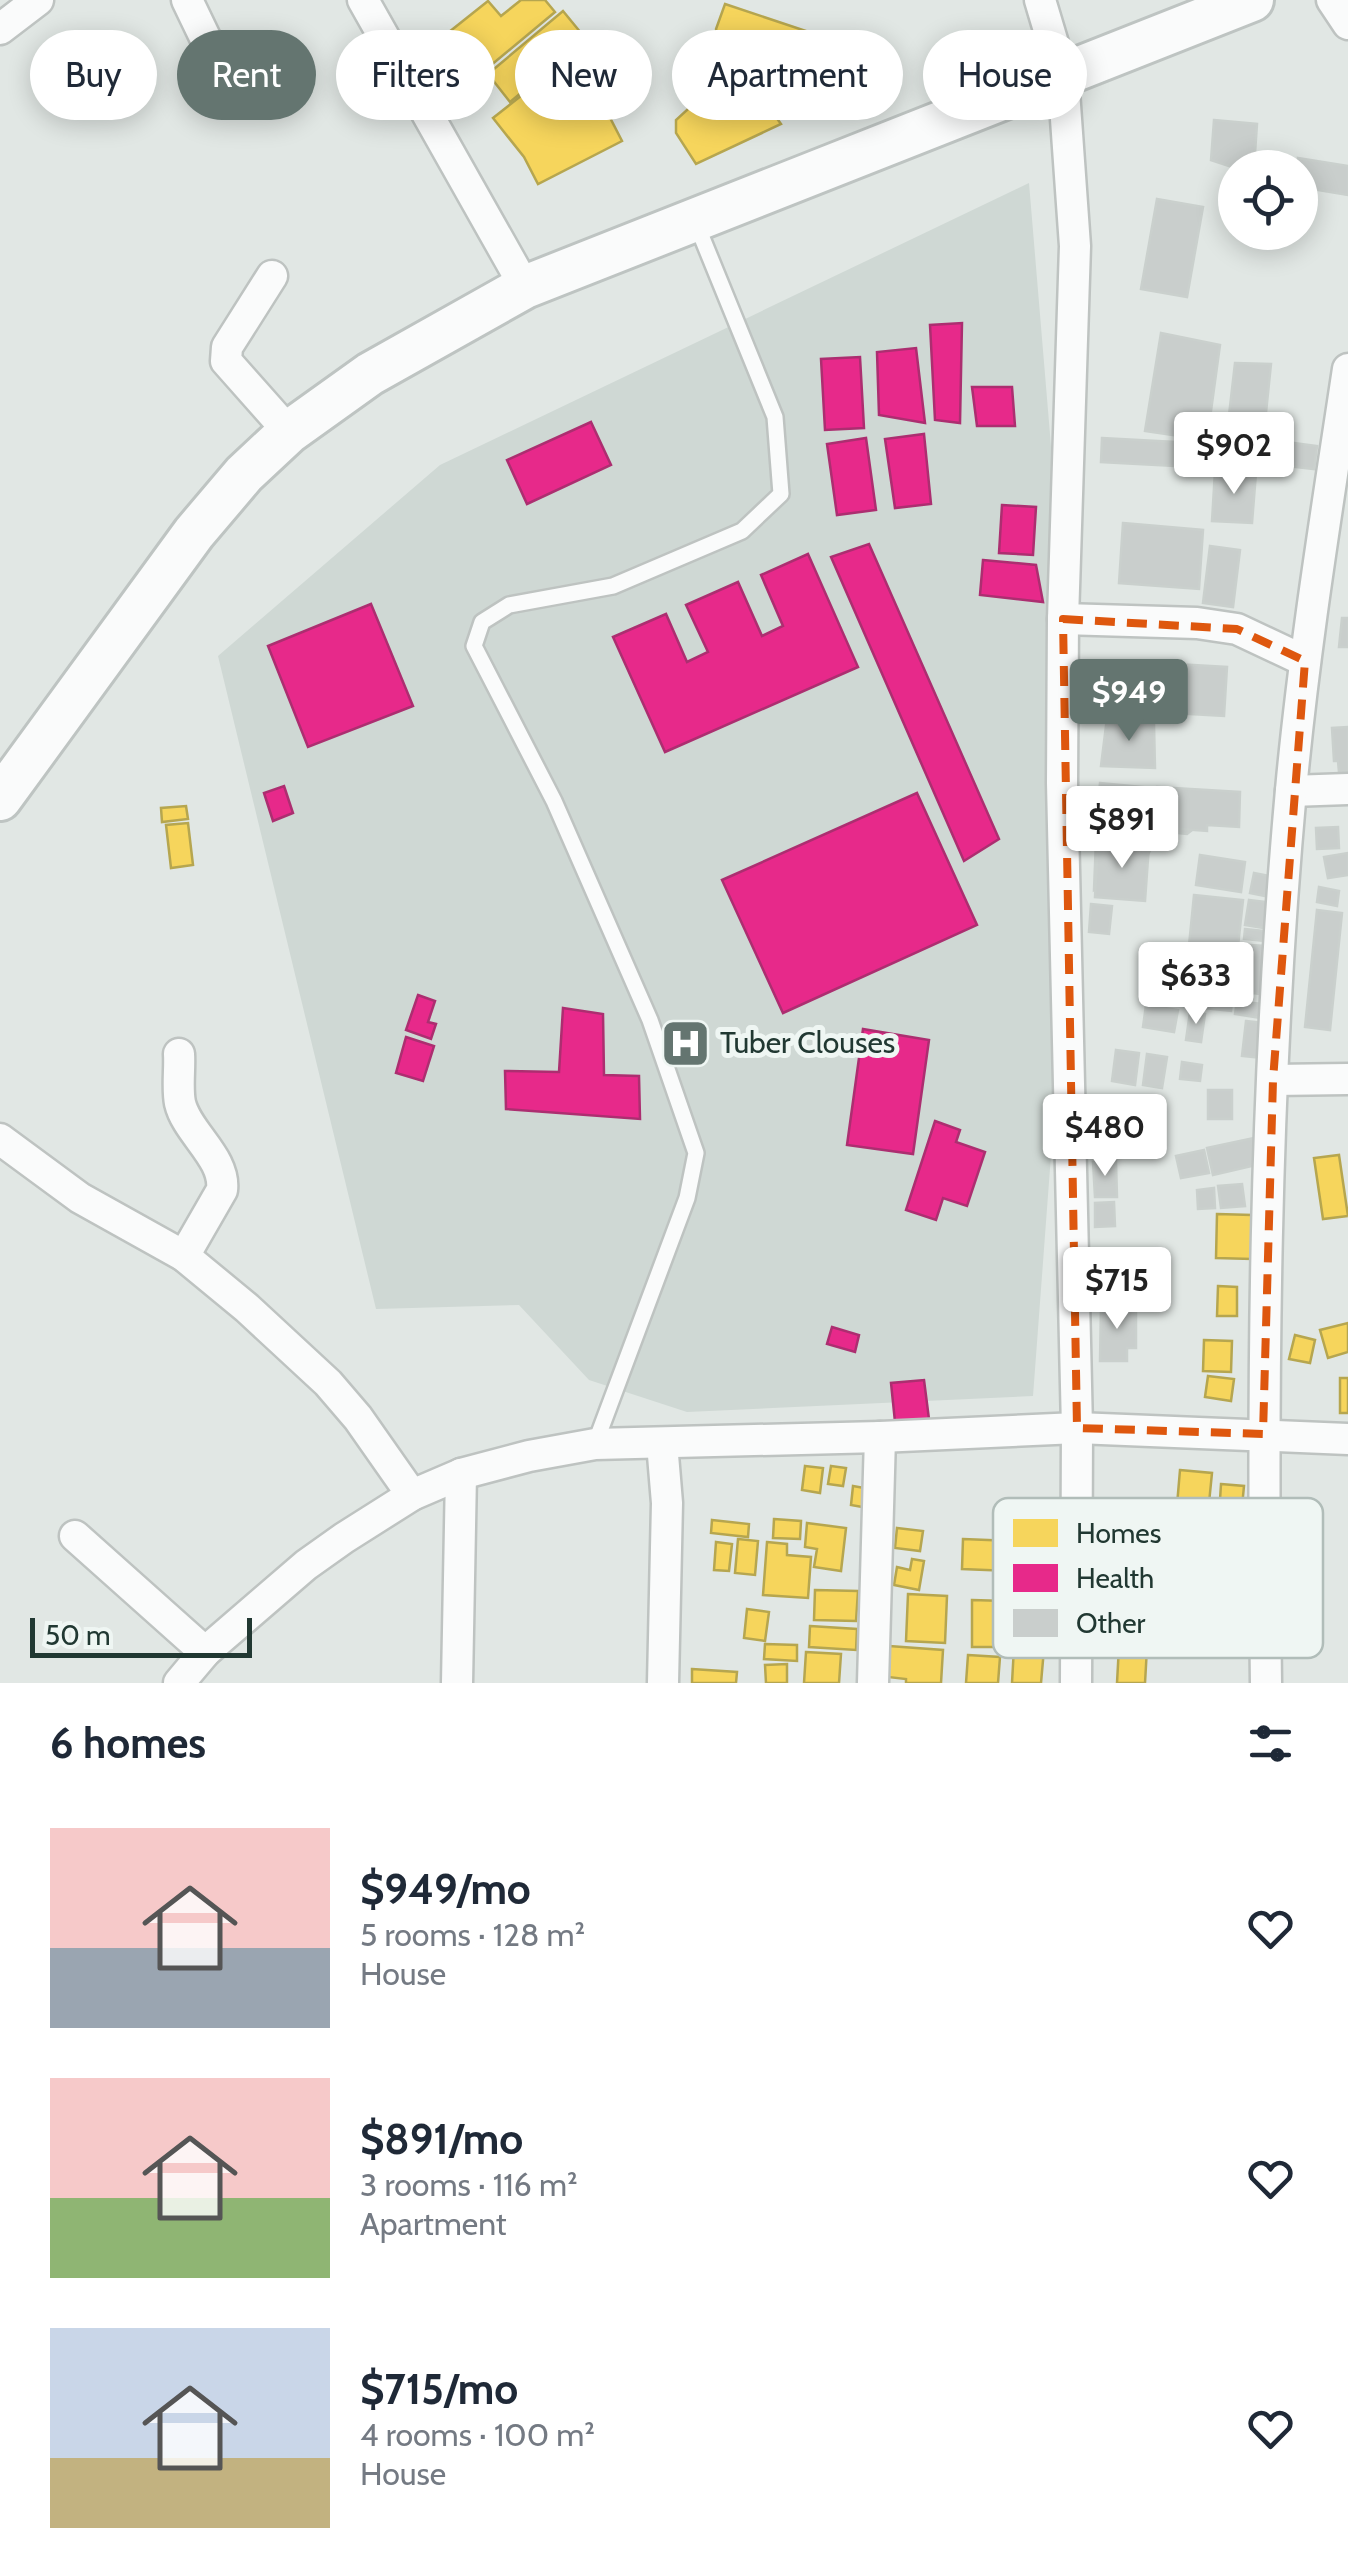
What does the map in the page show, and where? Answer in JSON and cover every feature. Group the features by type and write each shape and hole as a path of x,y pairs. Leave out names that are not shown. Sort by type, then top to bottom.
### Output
{"main road":[{"path":"1087,67 1252,0"},
{"path":"0,799 194,532 244,474 330,400 408,350 525,287 953,120"}],"street":[{"path":"0,29 38,0"},
{"path":"187,0 201,30"},
{"path":"363,0 525,287"},
{"path":"1040,0 1049,30"},
{"path":"1332,0 1348,24"},
{"path":"1066,120 1075,246 1062,619 1062,784 1077,1498"},
{"path":"272,276 227,347 226,361 289,432"},
{"path":"1264,1498 1273,1080 1290,791 1348,369"},
{"path":"1062,619 1197,623 1237,630 1305,661"},
{"path":"1290,791 1348,789"},
{"path":"179,1054 180,1103 223,1180 222,1190 184,1256"},
{"path":"1273,1080 1348,1079"},
{"path":"0,1139 80,1198 184,1256 328,1383 412,1495"},
{"path":"178,1683 205,1652 306,1564 412,1495 461,1474 595,1444 880,1438 1077,1428 1348,1440"},
{"path":"873,1683 880,1438"},
{"path":"662,1443 667,1503 664,1683"},
{"path":"457,1683 461,1474"},
{"path":"75,1536 205,1652"},
{"path":"1076,1658 1076,1683"},
{"path":"1266,1658 1266,1683"}],"lane":[{"path":"595,1444 687,1198 696,1153 650,1020 554,801 474,646 482,622 508,605 613,586 742,531 781,494 775,417 695,221"}],"highlighted area":[{"path":"1063,619 1237,629 1305,661 1273,1080 1263,1434 1077,1428"}],"shaded area":[{"name":"Tuber Clouses","path":"1029,183 1079,781 1033,1396 687,1412 589,1380 519,1305 376,1309 218,656 440,465"}],"building: Homes":[{"path":"521,0 545,0 555,12 533,30 515,30 515,45 495,62 495,30 452,30 488,1 501,16"},
{"path":"725,4 803,30 716,30"},
{"path":"563,11 579,30 540,30"},
{"path":"515,51 515,98 510,102 495,83 495,68"},
{"path":"515,101 515,120 611,120 622,141 538,184 495,116"},
{"path":"676,120 778,120 781,124 696,164 676,133"},
{"path":"186,806 188,819 162,822 161,808"},
{"path":"188,823 193,865 171,868 166,825"},
{"path":"1339,1155 1348,1216 1323,1219 1314,1158"},
{"path":"1217,1214 1252,1215 1252,1259 1216,1258"},
{"path":"1218,1286 1237,1287 1237,1316 1217,1316"},
{"path":"1348,1323 1348,1352 1328,1358 1320,1330"},
{"path":"1295,1335 1315,1340 1310,1363 1289,1359"},
{"path":"1204,1340 1232,1341 1231,1372 1203,1371"},
{"path":"1208,1376 1234,1379 1231,1401 1205,1397"},
{"path":"1340,1378 1348,1378 1348,1413 1340,1413"},
{"path":"805,1466 823,1468 820,1493 802,1490"},
{"path":"831,1466 846,1468 843,1486 828,1484"},
{"path":"1180,1470 1212,1473 1210,1498 1178,1498"},
{"path":"1221,1484 1244,1486 1243,1498 1220,1498"},
{"path":"853,1486 870,1489 868,1508 851,1505"},
{"path":"774,1519 801,1521 800,1539 773,1538"},
{"path":"712,1520 749,1524 748,1537 711,1533"},
{"path":"807,1523 846,1528 841,1571 814,1567 817,1549 805,1547"},
{"path":"897,1528 923,1531 920,1551 895,1548"},
{"path":"738,1539 758,1541 755,1575 735,1573"},
{"path":"963,1539 993,1540 993,1570 962,1569"},
{"path":"716,1542 732,1544 729,1571 714,1570"},
{"path":"767,1542 787,1544 787,1555 811,1557 808,1598 763,1595"},
{"path":"912,1559 924,1561 919,1590 894,1585 897,1567 910,1570"},
{"path":"815,1590 858,1591 856,1621 814,1620"},
{"path":"908,1594 947,1596 945,1643 906,1641"},
{"path":"972,1600 993,1601 993,1647 972,1647"},
{"path":"747,1609 769,1612 765,1641 744,1638"},
{"path":"810,1626 857,1629 856,1650 809,1647"},
{"path":"765,1644 797,1645 797,1661 764,1659"},
{"path":"889,1646 943,1650 941,1683 906,1683 906,1679 888,1677"},
{"path":"806,1652 841,1654 839,1683 804,1683"},
{"path":"968,1655 1000,1658 998,1683 966,1683"},
{"path":"1013,1658 1043,1658 1041,1683 1012,1683"},
{"path":"1118,1658 1146,1658 1145,1683 1117,1683"},
{"path":"787,1664 787,1683 766,1683 765,1665"},
{"path":"692,1669 737,1672 736,1683 692,1683"}],"building: Health":[{"path":"962,323 960,423 935,420 930,325"},
{"path":"916,348 925,423 879,415 877,352"},
{"path":"860,357 864,428 825,430 821,359"},
{"path":"972,387 1012,387 1015,426 977,426"},
{"path":"591,422 611,465 527,504 507,460"},
{"path":"924,434 931,504 895,508 885,439"},
{"path":"866,438 876,510 837,515 827,444"},
{"path":"1002,505 1036,507 1033,555 999,553"},
{"path":"869,544 999,839 964,861 831,557"},
{"path":"808,554 858,667 665,752 613,637 666,614 687,662 708,652 686,605 738,582 762,636 783,626 761,575"},
{"path":"983,560 1036,565 1043,602 980,595"},
{"path":"371,604 413,706 308,747 268,646"},
{"path":"284,786 293,813 273,821 264,793"},
{"path":"917,793 977,925 783,1013 722,880"},
{"path":"418,995 435,1001 428,1022 436,1024 431,1039 406,1030"},
{"path":"563,1008 603,1014 604,1075 639,1076 640,1119 506,1109 505,1071 559,1072"},
{"path":"863,1029 929,1040 913,1154 847,1145"},
{"path":"406,1037 434,1046 423,1081 396,1073"},
{"path":"935,1121 960,1130 956,1142 985,1152 967,1206 943,1198 936,1220 906,1210"},
{"path":"832,1327 859,1335 855,1352 827,1344"},
{"path":"924,1380 929,1419 895,1422 891,1383"}],"building: Other":[{"path":"1214,120 1257,124 1255,150 1218,150 1218,162 1211,160"},
{"path":"1318,161 1348,166 1348,195 1318,190"},
{"path":"1157,199 1203,207 1187,297 1141,289"},
{"path":"1161,333 1220,345 1207,440 1145,431"},
{"path":"1235,363 1271,364 1264,432 1228,424"},
{"path":"1102,438 1175,442 1174,466 1101,462"},
{"path":"1257,438 1317,446 1314,469 1254,462"},
{"path":"1215,471 1256,473 1252,523 1212,521"},
{"path":"1123,523 1203,530 1199,589 1119,583"},
{"path":"1210,546 1240,550 1233,607 1203,603"},
{"path":"1342,618 1348,618 1348,647 1339,647"},
{"path":"1107,664 1112,692 1146,687 1151,714 1083,713 1076,668"},
{"path":"1176,664 1227,667 1224,716 1173,713"},
{"path":"1107,718 1154,724 1155,768 1101,766"},
{"path":"1348,727 1348,771 1339,772 1338,761 1334,761 1332,728"},
{"path":"1100,783 1236,796 1187,834 1096,825"},
{"path":"1157,787 1240,792 1239,827 1207,825 1207,831 1155,827"},
{"path":"1338,827 1339,848 1317,849 1316,828"},
{"path":"1096,840 1154,843 1144,862 1094,890"},
{"path":"1098,842 1149,845 1145,901 1095,897"},
{"path":"1348,853 1348,875 1328,878 1324,857"},
{"path":"1200,855 1245,862 1241,892 1196,885"},
{"path":"1254,873 1274,877 1270,897 1250,893"},
{"path":"1319,887 1339,891 1337,906 1317,902"},
{"path":"1194,895 1243,900 1231,1011 1183,1006"},
{"path":"1249,900 1274,903 1270,929 1245,925"},
{"path":"1091,904 1112,906 1109,934 1089,932"},
{"path":"1317,910 1342,913 1330,1030 1305,1027"},
{"path":"1245,929 1265,931 1264,941 1244,939"},
{"path":"1249,945 1267,946 1261,994 1243,992"},
{"path":"1160,966 1184,970 1180,992 1156,988"},
{"path":"1237,1001 1263,1004 1261,1018 1235,1014"},
{"path":"1146,1005 1178,1010 1174,1032 1143,1027"},
{"path":"1190,1012 1205,1014 1201,1042 1186,1040"},
{"path":"1246,1021 1265,1023 1261,1058 1242,1056"},
{"path":"1116,1050 1139,1053 1135,1085 1112,1081"},
{"path":"1147,1054 1167,1057 1162,1088 1143,1085"},
{"path":"1182,1062 1202,1065 1200,1081 1180,1079"},
{"path":"1208,1090 1232,1090 1232,1119 1208,1119"},
{"path":"1254,1138 1260,1164 1213,1175 1207,1148"},
{"path":"1204,1150 1209,1173 1181,1178 1176,1156"},
{"path":"1116,1161 1117,1197 1095,1197 1093,1162"},
{"path":"1242,1184 1245,1206 1221,1208 1218,1186"},
{"path":"1214,1188 1215,1208 1198,1209 1197,1190"},
{"path":"1114,1202 1115,1226 1095,1227 1095,1203"},
{"path":"1124,1262 1125,1297 1097,1298 1096,1263"},
{"path":"1101,1305 1136,1306 1136,1348 1127,1348 1127,1361 1100,1361"}],"place":[{"name":"Tuber Clouses","path":"685,1043"}]}
